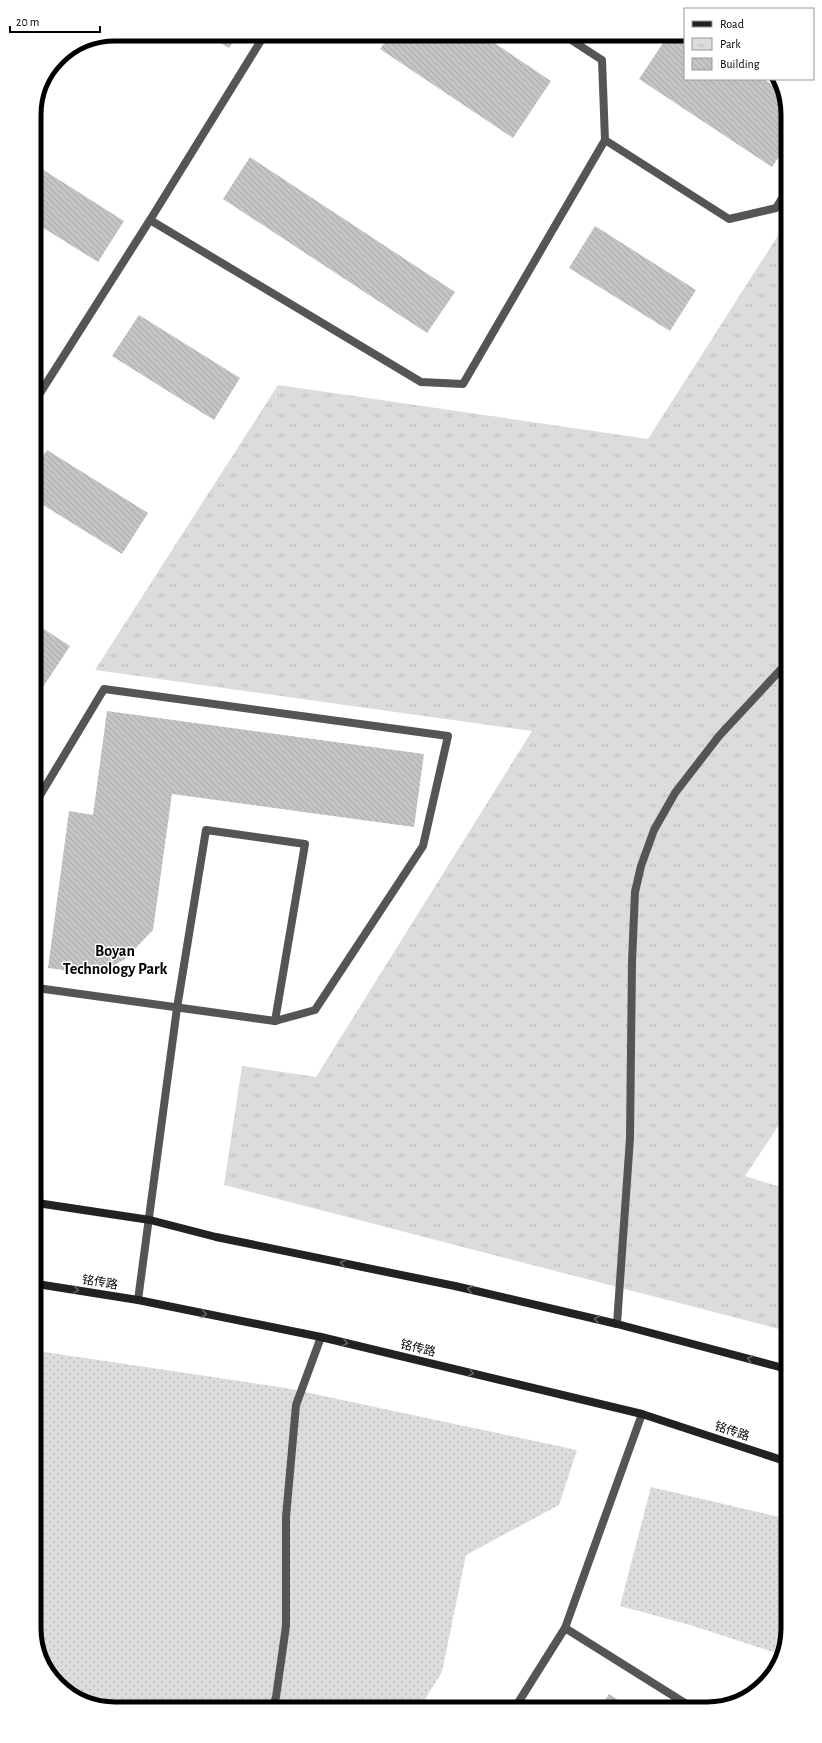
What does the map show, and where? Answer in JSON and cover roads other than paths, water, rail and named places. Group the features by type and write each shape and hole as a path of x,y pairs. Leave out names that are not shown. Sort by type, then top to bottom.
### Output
{"main road":[{"path":"41,1204 150,1220 216,1237 455,1286 617,1324 781,1367"},
{"name":"铭传路","path":"41,1285 138,1300 321,1337 642,1414 781,1460"}],"lane":[{"path":"41,392 150,220 260,41"},
{"path":"150,220 421,382 463,384 605,140 602,60 573,41"},
{"path":"605,140 729,219 776,208 781,200"},
{"path":"617,1324 630,1138 632,962 635,892 641,866 654,830 675,793 719,736 781,669"},
{"path":"41,794 104,689 448,736 423,846 315,1010 275,1021 41,989"},
{"path":"138,1300 150,1220 177,1008 206,830 305,844 275,1021"},
{"path":"274,1702 286,1626 286,1517 296,1405 321,1337"},
{"path":"519,1702 565,1628 642,1414"},
{"path":"565,1628 683,1702"}],"district":[{"name":"Boyan Technology Park","path":"115,959"}]}
